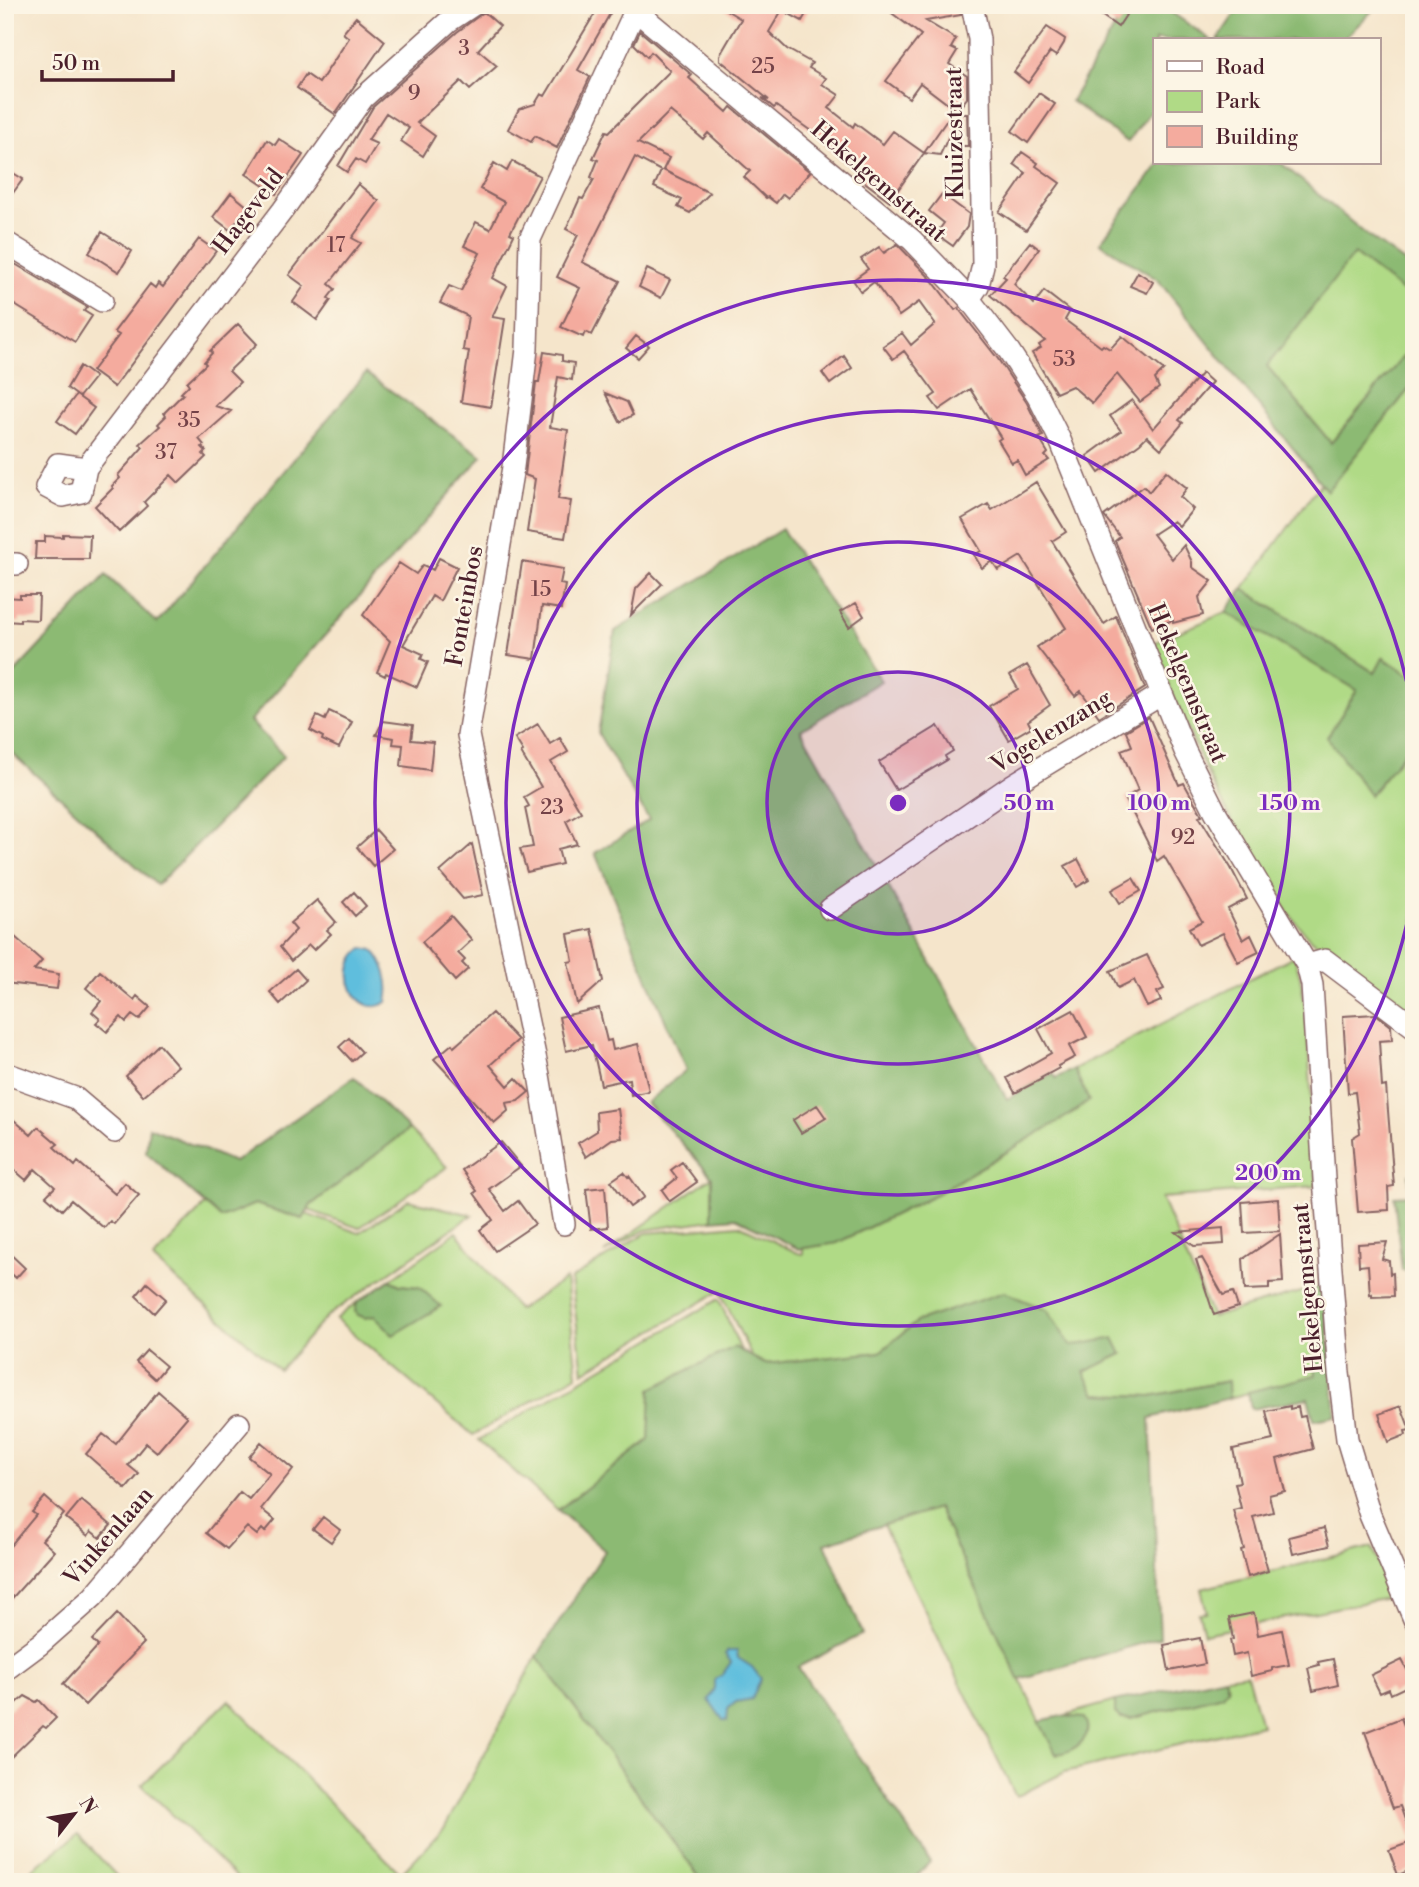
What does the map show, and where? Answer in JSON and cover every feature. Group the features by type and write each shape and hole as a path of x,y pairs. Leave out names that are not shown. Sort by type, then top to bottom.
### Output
{"street":[{"name":"Hageveld","path":"86,468 282,210 363,98 449,21 473,5"},
{"name":"Kluizestraat","path":"969,299 978,286 983,265 979,39 972,5"},
{"name":"Hekelgemstraat","path":"632,8 912,240 969,299 1016,362 1038,396 1060,440 1185,751 1215,811 1307,965 1312,985 1324,1179 1339,1373 1347,1439 1370,1515 1414,1619"},
{"name":"Fonteinbos","path":"564,1224 539,1075 468,735 512,478 527,349 530,239 632,8"},
{"path":"5,242 103,301"},
{"name":"Vogelenzang","path":"830,909 1014,784 1162,694"},
{"path":"1307,965 1325,960 1414,1027"},
{"path":"5,1073 75,1098 116,1132"},
{"name":"Vinkenlaan","path":"5,1670 40,1644 93,1597 239,1424"}],"green space":[{"path":"1119,5 1161,5 1208,38 1153,38 1153,108 1128,142 1071,101 1125,10"},
{"path":"1241,5 1378,5 1345,38 1218,38"},
{"path":"1159,164 1282,164 1368,236 1414,269 1414,300 1354,254 1267,366 1331,443 1414,344 1414,383 1327,491 1158,280 1100,243"},
{"path":"1354,253 1414,300 1414,344 1331,443 1266,366"},
{"path":"366,373 482,456 250,721 284,756 157,885 5,747 5,683 106,575 157,623"},
{"path":"1414,383 1414,678 1384,658 1375,673 1243,589 1320,484 1327,490"},
{"path":"782,529 881,681 801,730 1007,1099 1053,1073 1056,1078 1074,1069 1089,1101 934,1195 837,1243 799,1249 736,1218 712,1220 712,1177 646,1103 686,1070 595,853 649,820 598,733 615,631"},
{"path":"1243,589 1375,673 1383,658 1414,678 1414,749 1410,746 1370,795 1327,737 1357,690 1226,612"},
{"path":"1226,612 1357,690 1370,794 1410,746 1414,749 1414,1019 1307,936 1287,911 1244,843 1211,781 1153,643"},
{"path":"1294,956 1306,1010 1317,1186 1161,1198 1212,1317 1311,1289 1316,1375 1229,1398 1227,1381 1151,1396 1096,1394 1084,1372 1122,1354 1071,1346 1047,1310 918,1321 880,1352 765,1364 752,1357 720,1291 583,1372 571,1279 646,1233 739,1225 803,1254 803,1248 837,1243 934,1195 1069,1115 1088,1101 1074,1069"},
{"path":"354,1077 409,1129 311,1205 303,1219 255,1204 221,1218 146,1152 149,1127 234,1162"},
{"path":"409,1129 447,1167 359,1228 308,1210 311,1205"},
{"path":"1409,1174 1414,1174 1414,1272 1402,1270 1394,1196 1410,1195"},
{"path":"712,1177 712,1220 645,1230 604,1253"},
{"path":"408,1200 472,1215 326,1317 279,1370 153,1259 206,1204 221,1218 255,1204 303,1219 306,1214 359,1233"},
{"path":"456,1232 518,1310 566,1279 577,1375 473,1435 336,1319 357,1302 355,1311 419,1287 400,1285 390,1280"},
{"path":"390,1280 400,1285 419,1287 441,1306 393,1335 374,1316 365,1318 355,1311 357,1302"},
{"path":"1324,1286 1336,1416 1314,1420 1308,1398 1251,1409 1248,1392 1316,1375 1311,1289"},
{"path":"1004,1292 1047,1310 1071,1346 1114,1338 1122,1354 1084,1372 1096,1394 1151,1396 1228,1381 1229,1398 1150,1418 1160,1638 1019,1679 938,1508 825,1543 863,1634 798,1667 930,1862 911,1882 703,1882 537,1656 605,1551 558,1510 649,1440 651,1389 734,1347 765,1364 880,1352 918,1321"},
{"path":"719,1299 741,1351 734,1347 649,1440 558,1510 479,1440"},
{"path":"938,1508 1056,1754 1071,1716 1062,1716 1115,1701 1115,1713 1131,1719 1228,1688 1225,1677 1247,1674 1261,1725 1065,1772 1016,1797 883,1525"},
{"path":"1372,1547 1393,1597 1204,1634 1199,1613 1207,1612 1201,1589"},
{"path":"537,1656 703,1882 241,1882 142,1785 229,1700 401,1874 445,1827"},
{"path":"1225,1677 1228,1688 1222,1695 1131,1719 1121,1718 1115,1713 1115,1701"},
{"path":"1062,1716 1084,1718 1087,1732 1081,1743 1069,1751 1056,1754 1039,1721"},
{"path":"78,1834 122,1882 16,1882"}],"water":[{"path":"363,948 373,950 386,974 387,1002 376,1006 367,1005 359,999 350,979 354,957"},
{"path":"728,1651 737,1651 738,1658 752,1667 761,1679 752,1699 736,1702 728,1709 727,1721 723,1720 709,1700 715,1689 715,1679 722,1675 731,1662 725,1654"}],"building":[{"path":"600,5 612,10 578,70 590,77 557,148 535,136 531,142 508,129 519,109 535,104 541,94 545,96"},
{"path":"718,5 811,5 802,21 782,10 769,32 787,49 812,63 809,68 826,78 822,84 839,95 829,108 853,127 855,123 883,144 893,131 924,153 890,201 858,177 860,174 811,131 776,106 774,108 762,98 769,100 720,60 720,55 741,19"},
{"path":"881,5 959,5 961,15 926,21 956,39 951,48 957,51 949,64 967,76 967,98 957,111 920,83 909,98 886,81 921,35"},
{"path":"1107,5 1113,5 1126,15 1118,27 1101,15"},
{"path":"484,12 500,26 478,50 497,66 470,90 461,81 417,123 435,136 423,156 401,141 409,128 386,113 368,140 377,144 365,164 356,159 347,172 338,166 373,107 457,32"},
{"path":"356,17 385,41 335,114 297,88 306,74 319,83 349,38 343,33"},
{"path":"1047,27 1065,39 1064,43 1056,56 1050,52 1028,83 1014,72"},
{"path":"640,31 692,75 689,78 727,112 731,107 810,172 788,198 783,194 776,203 766,198 744,177 750,171 708,133 703,139 670,111 638,143 669,158 663,170 710,193 690,213 678,207 682,200 654,187 661,171 635,157 582,262 620,281 592,335 585,332 583,337 561,327 580,288 557,277 578,235 566,229 580,198 583,199 594,179 591,177 598,160 593,158 606,131 609,132 670,71 651,52 647,57 634,44"},
{"path":"1039,93 1055,104 1028,143 1012,131"},
{"path":"954,114 967,114 968,146 954,146 954,125 940,155 924,153 949,117 954,120"},
{"path":"279,139 303,155 276,194 246,174 267,140 275,145"},
{"path":"1022,152 1060,183 1026,230 999,212 1026,173 1014,164"},
{"path":"512,161 540,176 510,233 514,235 493,278 507,286 492,317 505,319 491,407 461,402 469,351 463,350 468,316 440,303 449,286 461,291 480,253 464,246 476,222 490,229 504,202 480,189 494,163 507,171"},
{"path":"5,168 23,179 5,204"},
{"path":"358,184 379,201 352,238 361,243 329,284 335,289 317,320 293,302 304,286 289,275"},
{"path":"231,193 248,207 230,230 213,217"},
{"path":"942,194 969,214 967,227 953,246 936,234 944,223 929,211"},
{"path":"102,232 132,251 119,272 89,253"},
{"path":"199,239 216,251 114,387 92,371 119,335 114,332 150,284 155,288 158,283 163,287"},
{"path":"1030,242 1039,249 1014,284 1034,304 1044,291 1070,311 1065,320 1101,347 1103,345 1110,349 1122,336 1164,370 1155,379 1159,388 1140,402 1117,374 1092,403 1072,386 1056,393 1032,353 1041,348 1039,345 1045,341 990,295 1006,278 1003,276"},
{"path":"897,244 931,279 955,310 958,308 998,359 1027,403 1043,436 1039,438 1049,460 1025,475 1017,460 1012,463 998,440 1001,438 970,389 939,410 930,398 936,394 904,351 893,359 883,346 902,333 911,345 935,324 919,302 899,316 874,282 861,292 853,280 868,269 861,259 879,247 884,253"},
{"path":"10,261 87,307 84,311 92,316 75,342 5,299 5,269"},
{"path":"647,269 670,280 661,298 639,287"},
{"path":"1138,272 1153,282 1147,293 1130,286"},
{"path":"238,324 257,344 229,371 240,382 215,406 231,411 199,439 204,445 202,447 206,451 203,454 206,457 179,483 171,475 144,502 147,506 119,532 95,506 113,488 120,478 118,475 143,447 140,444 160,426 158,424 166,416 164,413 183,394 181,393 189,385 187,382 206,364 204,362 212,353 210,351"},
{"path":"636,336 649,346 638,358 626,348"},
{"path":"544,352 562,355 562,361 574,363 572,380 558,377 550,427 568,430 558,499 571,501 565,538 527,532 535,479 525,475 536,382 539,382"},
{"path":"844,356 852,368 830,384 822,373"},
{"path":"80,366 95,377 79,397 67,388"},
{"path":"1202,373 1212,382 1179,420 1183,423 1161,449 1147,436 1099,473 1087,456 1121,431 1110,416 1132,400 1153,429"},
{"path":"605,393 627,402 633,415 620,422"},
{"path":"76,395 94,408 75,434 57,421"},
{"path":"1166,471 1187,488 1180,497 1193,509 1179,526 1173,521 1153,534 1172,559 1184,545 1192,567 1212,581 1199,597 1203,615 1173,623 1173,620 1152,628 1115,541 1120,537 1104,516 1144,486 1149,492"},
{"path":"1036,482 1066,532 1052,541 1104,624 1116,616 1145,688 1099,717 1081,691 1075,696 1037,647 1066,628 1021,556 998,570 992,561 982,568 974,555 981,551 962,519 988,504 992,510"},
{"path":"63,534 90,535 89,559 35,559 36,542 45,542 45,536 63,537"},
{"path":"439,558 457,567 440,601 432,596 403,645 423,654 421,659 428,662 417,687 386,673 385,676 377,672 390,641 363,615 399,563 416,574 423,565 433,570"},
{"path":"522,562 563,569 560,584 565,585 561,609 542,606 535,659 508,655"},
{"path":"651,573 662,584 631,615 636,589"},
{"path":"20,595 39,595 38,620 5,621 5,597 20,598"},
{"path":"856,603 864,616 849,627 840,612"},
{"path":"1027,665 1050,705 1028,721 1031,727 1009,740 989,706 1018,689 1010,675"},
{"path":"329,711 352,722 339,748 322,740 323,737 310,730 317,716 325,720"},
{"path":"1149,717 1179,785 1184,783 1202,815 1199,816 1247,899 1228,909 1243,940 1251,935 1259,952 1238,962 1223,933 1198,945 1189,928 1202,921 1164,856 1157,861 1125,798 1138,790 1121,750 1132,746 1126,731"},
{"path":"383,721 413,725 411,740 433,742 430,770 401,766 403,745 393,744 394,738 376,735"},
{"path":"538,724 550,744 560,738 568,752 551,762 581,812 566,821 577,844 558,849 562,864 527,872 520,849 533,847 525,808 529,806 524,797 541,787 515,738"},
{"path":"938,726 953,751 945,756 947,760 896,790 879,762"},
{"path":"376,830 393,849 373,866 357,847"},
{"path":"472,844 483,895 463,899 440,872"},
{"path":"1078,859 1089,880 1077,887 1065,866"},
{"path":"1133,878 1141,891 1120,903 1112,890"},
{"path":"354,892 366,906 355,916 343,902"},
{"path":"317,900 336,922 327,930 331,934 314,950 309,945 291,961 280,947 296,930 290,923"},
{"path":"451,916 472,940 458,953 465,960 462,963 468,969 455,981 422,942"},
{"path":"5,928 42,961 34,970 59,974 57,989 5,983"},
{"path":"592,929 603,981 577,1004 568,962 573,961 568,934"},
{"path":"1147,955 1164,989 1157,992 1161,1001 1147,1007 1134,980 1118,988 1110,971"},
{"path":"296,969 306,980 280,1004 270,992"},
{"path":"100,971 134,1000 137,996 150,1007 139,1020 132,1015 126,1022 121,1017 107,1032 96,1023 100,1019 92,1012 101,1001 86,988"},
{"path":"599,1008 607,1041 611,1040 613,1050 638,1044 649,1091 631,1095 629,1079 601,1085 592,1045 566,1051 559,1017"},
{"path":"1073,1010 1087,1037 1069,1046 1075,1057 1015,1093 1007,1078 1051,1053 1038,1029"},
{"path":"492,1013 518,1040 490,1065 508,1086 516,1078 529,1092 518,1101 506,1103 508,1111 494,1123 434,1059 452,1044 454,1047"},
{"path":"1376,1014 1391,1026 1392,1040 1379,1041 1382,1087 1386,1086 1394,1186 1388,1187 1389,1210 1358,1212 1352,1138 1360,1133 1355,1092 1348,1093 1343,1016"},
{"path":"349,1038 362,1052 352,1061 339,1047"},
{"path":"159,1044 178,1066 143,1096 126,1076"},
{"path":"817,1105 826,1118 801,1133 793,1120"},
{"path":"618,1109 622,1138 612,1139 586,1157 578,1143 597,1131 596,1112"},
{"path":"5,1112 31,1135 38,1127 58,1144 54,1147 75,1166 78,1162 115,1194 125,1183 139,1195 114,1224 110,1221 104,1228 71,1200 62,1210 46,1196 55,1187 35,1169 26,1180 5,1162"},
{"path":"501,1142 521,1166 489,1189 505,1211 518,1201 535,1224 495,1251 480,1230 493,1220 462,1170"},
{"path":"682,1162 697,1182 670,1201 662,1190 677,1178 671,1170"},
{"path":"624,1172 644,1197 630,1207 611,1181"},
{"path":"605,1187 608,1227 591,1229 586,1189"},
{"path":"1278,1199 1280,1231 1244,1233 1242,1202"},
{"path":"1223,1228 1224,1244 1194,1246 1176,1232"},
{"path":"1280,1234 1283,1282 1269,1283 1269,1289 1245,1290 1243,1259"},
{"path":"1387,1242 1382,1259 1389,1261 1390,1274 1393,1273 1394,1296 1372,1297 1368,1265 1359,1266 1358,1244"},
{"path":"5,1249 25,1268 16,1278 5,1268"},
{"path":"1202,1258 1223,1295 1233,1292 1238,1307 1214,1315 1196,1260"},
{"path":"147,1283 166,1299 154,1313 136,1296"},
{"path":"147,1350 166,1366 155,1379 136,1362"},
{"path":"158,1391 187,1417 157,1452 146,1443 128,1465 139,1474 126,1489 86,1454 103,1434 116,1444"},
{"path":"1290,1406 1290,1409 1298,1407 1300,1417 1305,1416 1313,1449 1277,1459 1285,1491 1269,1495 1273,1512 1253,1517 1268,1571 1248,1577 1241,1550 1244,1549 1233,1510 1241,1508 1235,1483 1240,1482 1233,1449 1273,1440 1266,1411"},
{"path":"1401,1406 1410,1430 1405,1431 1406,1435 1388,1442 1379,1414"},
{"path":"261,1442 293,1469 261,1509 275,1520 265,1532 262,1529 257,1535 247,1527 227,1549 206,1533 240,1492 249,1499 270,1474 249,1457"},
{"path":"45,1497 64,1514 42,1540 54,1551 5,1606 5,1552 36,1515 32,1512"},
{"path":"81,1500 111,1525 100,1538 91,1531 88,1536 66,1518"},
{"path":"323,1517 340,1530 331,1542 313,1529"},
{"path":"1324,1528 1329,1546 1293,1554 1289,1537"},
{"path":"1254,1613 1258,1635 1282,1630 1289,1665 1251,1676 1247,1653 1233,1656 1229,1618"},
{"path":"117,1614 144,1643 85,1705 63,1684 98,1646 92,1640"},
{"path":"1200,1638 1205,1664 1169,1671 1164,1645"},
{"path":"1333,1659 1338,1685 1313,1691 1308,1668 1319,1665 1318,1662"},
{"path":"1402,1660 1414,1683 1391,1694 1389,1689 1380,1693 1371,1675"},
{"path":"25,1696 36,1702 39,1700 56,1718 46,1728 43,1726 5,1763 5,1713"},
{"path":"1401,1718 1414,1752 1412,1839 1400,1806 1393,1808 1365,1732"},
{"path":"1414,1841 1414,1869 1398,1875 1389,1850"}]}
